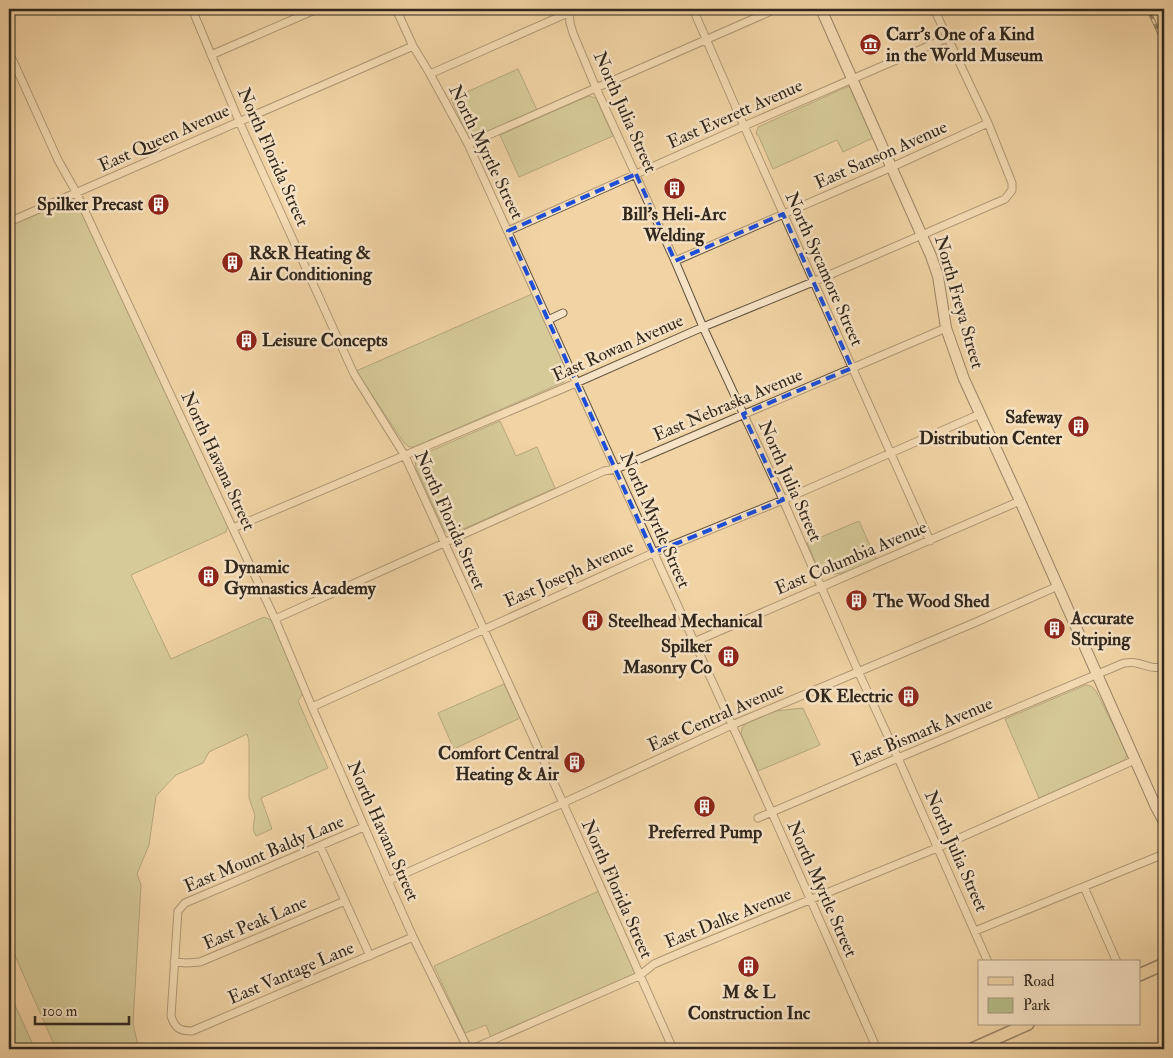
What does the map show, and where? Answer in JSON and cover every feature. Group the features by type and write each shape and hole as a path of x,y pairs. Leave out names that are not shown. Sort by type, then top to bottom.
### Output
{"main road":[{"path":"1140,975 1164,964"},
{"path":"972,1049 1016,1027"}],"street":[{"name":"North Florida Street","path":"192,9 239,121 354,374 405,456 673,1049"},
{"path":"211,55 317,9"},
{"name":"North Myrtle Street","path":"396,9 413,46 468,144 772,813 877,1049"},
{"path":"430,74 569,10 577,9"},
{"name":"North Sycamore Street","path":"693,9 930,541"},
{"path":"468,144 776,9"},
{"name":"North Freya Street","path":"821,9 922,234 938,276 946,328 964,379 1164,822"},
{"path":"934,9 988,124"},
{"name":"North Julia Street","path":"569,10 573,33 596,88 675,261 702,327 783,500 987,960"},
{"name":"East Everett Avenue","path":"508,231 947,38"},
{"name":"East Queen Avenue","path":"9,222 413,46"},
{"name":"North Havana Street","path":"9,52 58,160 76,192 275,619 388,881 468,1049"},
{"name":"East Sanson Avenue","path":"675,261 988,124"},
{"name":"East Rowan Avenue","path":"233,528 1005,199 1012,190 1012,183 988,124"},
{"path":"548,320 563,312"},
{"name":"East Nebraska Avenue","path":"275,619 604,471 616,469 946,328"},
{"name":"East Joseph Avenue","path":"312,707 653,553 783,500 980,414"},
{"name":"East Columbia Avenue","path":"694,642 1020,501"},
{"name":"East Central Avenue","path":"388,881 732,725 1058,586"},
{"name":"East Bismark Avenue","path":"758,818 1124,663 1133,662 1150,668 1161,668 1164,666"},
{"name":"East Dalke Avenue","path":"472,1049 639,976 654,964 937,848 1135,760"},
{"name":"East Mount Baldy Lane","path":"174,962 178,911 185,903 364,827"},
{"path":"320,846 370,956"},
{"path":"975,931 1164,854"},
{"path":"1084,887 1116,960"},
{"name":"East Peak Lane","path":"174,962 187,964 200,962 345,901"},
{"name":"East Vantage Lane","path":"174,962 171,1016 179,1029 192,1031 414,937"}],"highlighted area":[{"path":"636,174 675,261 783,214 852,368 743,414 783,500 653,553 508,231"}],"green space":[{"path":"518,69 537,110 473,138 468,137 451,99"},
{"path":"850,87 875,137 843,152 837,140 773,169 756,134 758,127"},
{"path":"588,96 596,98 613,136 519,177 500,135"},
{"path":"70,199 79,204 228,525 226,532 131,575 171,659 264,617 271,620 304,691 298,701 328,768 261,798 272,829 256,836 253,829 255,815 249,798 249,741 247,734 209,752 203,763 176,775 156,796 149,845 137,874 141,885 133,1024 138,1045 136,1049 56,1049 9,942 9,225"},
{"path":"532,294 567,372 567,378 564,382 414,447 409,447 404,443 356,371"},
{"path":"500,421 516,456 537,447 555,488 452,534 448,534 444,530 416,468 415,460 419,456"},
{"path":"859,521 877,561 840,573 826,574 821,571 807,543"},
{"path":"504,684 520,718 454,749 438,713"},
{"path":"1086,685 1091,686 1096,691 1127,756 1123,761 1039,798 1005,719"},
{"path":"803,708 820,745 758,771 741,734 742,728 746,723 776,711"},
{"path":"599,891 635,970 634,974 491,1038 486,1025 465,1033 434,966"},
{"path":"9,992 35,1049 9,1049"}],"railway":[{"path":"1148,9 1164,44"}],"place":[{"name":"Carr's One of a Kind in the World Museum","path":"870,44"},
{"name":"Bill's Heli-Arc Welding","path":"674,189"},
{"name":"Spilker Precast","path":"159,204"},
{"name":"R&R Heating & Air Conditioning","path":"233,263"},
{"name":"Leisure Concepts","path":"246,340"},
{"name":"Safeway Distribution Center","path":"1078,427"},
{"name":"Dynamic Gymnastics Academy","path":"208,577"},
{"name":"The Wood Shed","path":"857,601"},
{"name":"Steelhead Mechanical","path":"592,621"},
{"name":"Accurate Striping","path":"1055,628"},
{"name":"Spilker Masonry Co","path":"728,656"},
{"name":"OK Electric","path":"909,696"},
{"name":"Comfort Central Heating & Air","path":"575,763"},
{"name":"Preferred Pump","path":"705,807"},
{"name":"M & L Construction Inc","path":"749,967"}]}
